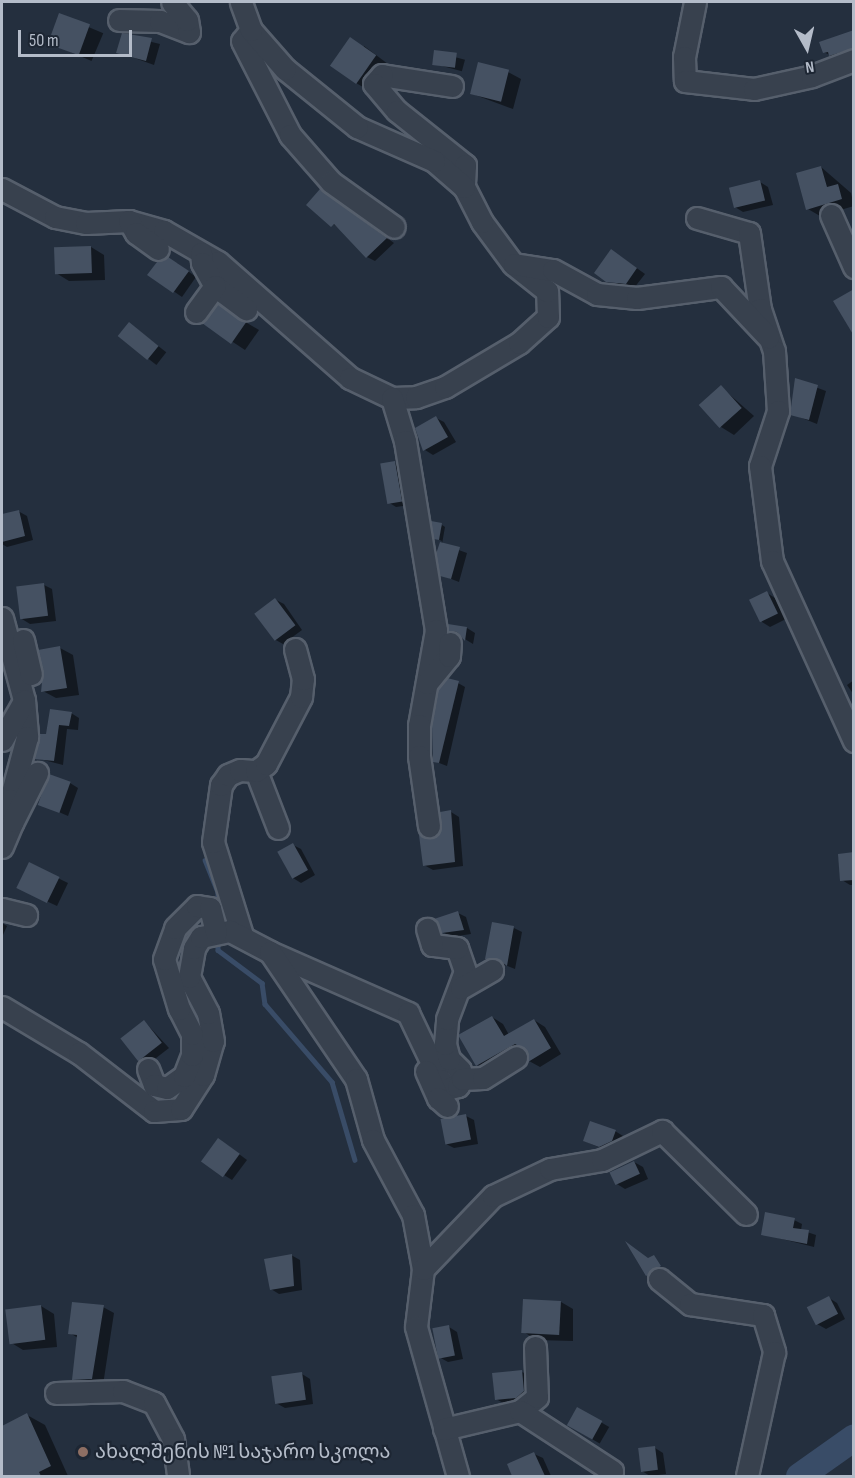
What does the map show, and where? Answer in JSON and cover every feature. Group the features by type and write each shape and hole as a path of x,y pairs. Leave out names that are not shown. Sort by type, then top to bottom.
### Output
{"street":[{"path":"119,20 160,21 189,32 187,20 172,2"},
{"path":"2,189 55,217 86,223 129,220 164,231 218,262 350,378 392,398 416,397 445,387 519,343 548,317 547,291 513,264 482,222 464,187 434,161 357,127 285,69 251,30 241,2"},
{"path":"695,2 684,57 685,81 712,87 753,88 812,76 854,60"},
{"path":"251,30 242,41 290,135 332,182 394,227"},
{"path":"452,86 382,75 374,84 397,111 465,165 464,187"},
{"path":"831,215 854,267"},
{"path":"697,218 749,233 760,309 770,339 778,411 760,466 772,561 854,741"},
{"path":"129,220 136,233 158,249"},
{"path":"201,253 207,274 215,286 246,309"},
{"path":"513,264 553,270 597,294 637,298 721,287 770,339"},
{"path":"196,312 215,286"},
{"path":"392,398 405,441 436,630 427,683 419,756 429,826"},
{"path":"10,623 24,700 27,737"},
{"path":"10,623 37,719 27,737 10,800 12,823"},
{"path":"427,683 449,656 450,643"},
{"path":"242,935 213,843 221,786 234,772 256,771 266,764 302,697 303,679 295,649"},
{"path":"2,740 24,700"},
{"path":"256,771 278,828"},
{"path":"2,847 37,773"},
{"path":"147,1069 154,1085 167,1088 184,1076 192,1055 192,1034 179,1009 164,959 175,928 197,906 210,908 216,932"},
{"path":"2,909 26,915"},
{"path":"2,1007 79,1053 154,1111 182,1108 203,1075 213,1041 207,1013 189,976 194,948 201,937 216,932 242,935 270,952 408,1013 440,1080 450,1088 458,1086 462,1079 460,1070 449,1059 445,1044 447,1019 461,988 463,957 457,948 432,945 427,929"},
{"path":"270,952 356,1079 373,1140 412,1215 423,1269 416,1328 458,1476"},
{"path":"461,988 492,970"},
{"path":"418,1035 428,1078 438,1098 447,1106"},
{"path":"462,1079 483,1078 516,1057"},
{"path":"423,1269 493,1196 550,1169 602,1160 662,1131 746,1214"},
{"path":"659,1279 690,1304 763,1315 774,1352 747,1476"},
{"path":"444,1429 520,1411 537,1397 535,1347"},
{"path":"56,1393 123,1391 154,1403 173,1439 178,1476"},
{"path":"520,1411 612,1471"}],"building":[{"path":"59,13 90,24 79,55 48,44"},
{"path":"854,30 854,48 829,56 828,52 823,53 819,42"},
{"path":"122,33 152,38 146,61 116,53"},
{"path":"350,37 376,55 356,84 330,66"},
{"path":"434,50 457,53 455,68 432,65"},
{"path":"478,62 509,70 501,102 470,94"},
{"path":"821,166 827,187 838,184 842,199 806,210 796,173"},
{"path":"760,180 765,200 734,208 729,188"},
{"path":"320,189 387,238 366,258 334,224 331,227 306,205"},
{"path":"91,246 92,273 55,274 54,247"},
{"path":"611,249 637,268 626,284 606,282 594,273"},
{"path":"168,257 189,271 173,293 147,275 157,262"},
{"path":"854,289 854,336 833,301"},
{"path":"218,304 247,321 231,344 202,323"},
{"path":"129,322 159,346 147,360 118,336"},
{"path":"795,378 818,385 809,420 790,415"},
{"path":"721,385 742,408 719,428 699,405"},
{"path":"436,416 448,437 423,451 415,428"},
{"path":"395,461 402,501 387,504 380,464"},
{"path":"19,510 25,536 2,542 2,514"},
{"path":"431,521 442,523 439,540 434,539"},
{"path":"440,542 460,547 451,579 440,576 436,554"},
{"path":"44,583 48,616 20,619 16,586"},
{"path":"767,591 778,613 760,622 749,600"},
{"path":"275,598 295,625 275,641 254,614"},
{"path":"448,624 467,627 465,641 457,632 449,631"},
{"path":"60,646 67,688 41,692 43,672 38,650"},
{"path":"447,678 459,681 439,763 433,762 432,726 438,689"},
{"path":"50,709 72,712 69,726 59,725 54,761 34,759 40,734 46,734"},
{"path":"49,774 71,782 59,813 38,805"},
{"path":"451,810 455,862 423,866 419,835 436,836 441,830 440,812"},
{"path":"293,843 308,870 292,879 277,852"},
{"path":"854,852 854,880 840,881 838,854"},
{"path":"29,862 60,877 47,903 16,888"},
{"path":"458,911 464,930 442,933 434,919"},
{"path":"492,922 514,926 507,966 498,959 485,959"},
{"path":"492,1016 504,1036 534,1019 551,1048 528,1062 526,1050 515,1044 476,1066 458,1035"},
{"path":"144,1020 162,1043 138,1061 120,1038"},
{"path":"466,1114 471,1140 445,1144 440,1119"},
{"path":"590,1121 616,1130 612,1141 599,1147 583,1141"},
{"path":"218,1138 240,1154 223,1177 201,1161"},
{"path":"634,1161 640,1174 615,1185 610,1172"},
{"path":"765,1212 795,1218 793,1228 809,1230 807,1244 761,1235"},
{"path":"625,1241 648,1258 654,1255 661,1266 646,1276"},
{"path":"292,1254 294,1286 270,1290 264,1259"},
{"path":"829,1296 838,1314 816,1325 807,1307"},
{"path":"523,1299 561,1301 559,1335 521,1333"},
{"path":"72,1302 104,1305 92,1379 72,1380 77,1335 68,1334"},
{"path":"41,1305 45,1340 10,1344 5,1309"},
{"path":"449,1325 455,1355 438,1359 432,1328"},
{"path":"522,1370 524,1391 516,1398 495,1400 492,1373"},
{"path":"302,1372 306,1400 275,1404 271,1376"},
{"path":"577,1407 602,1421 592,1439 567,1425"},
{"path":"27,1413 51,1466 39,1472 41,1476 2,1476 2,1426"},
{"path":"655,1446 658,1470 641,1472 638,1448"},
{"path":"534,1452 545,1476 512,1476 507,1464"}],"waterway":[{"path":"205,860 218,893 218,906"},
{"path":"218,939 218,950 262,983 265,1004 332,1082 355,1160"},
{"path":"799,1476 854,1437"}],"place":[{"name":"ახალშენის №1 საჯარო სკოლა","path":"83,1452"}]}
